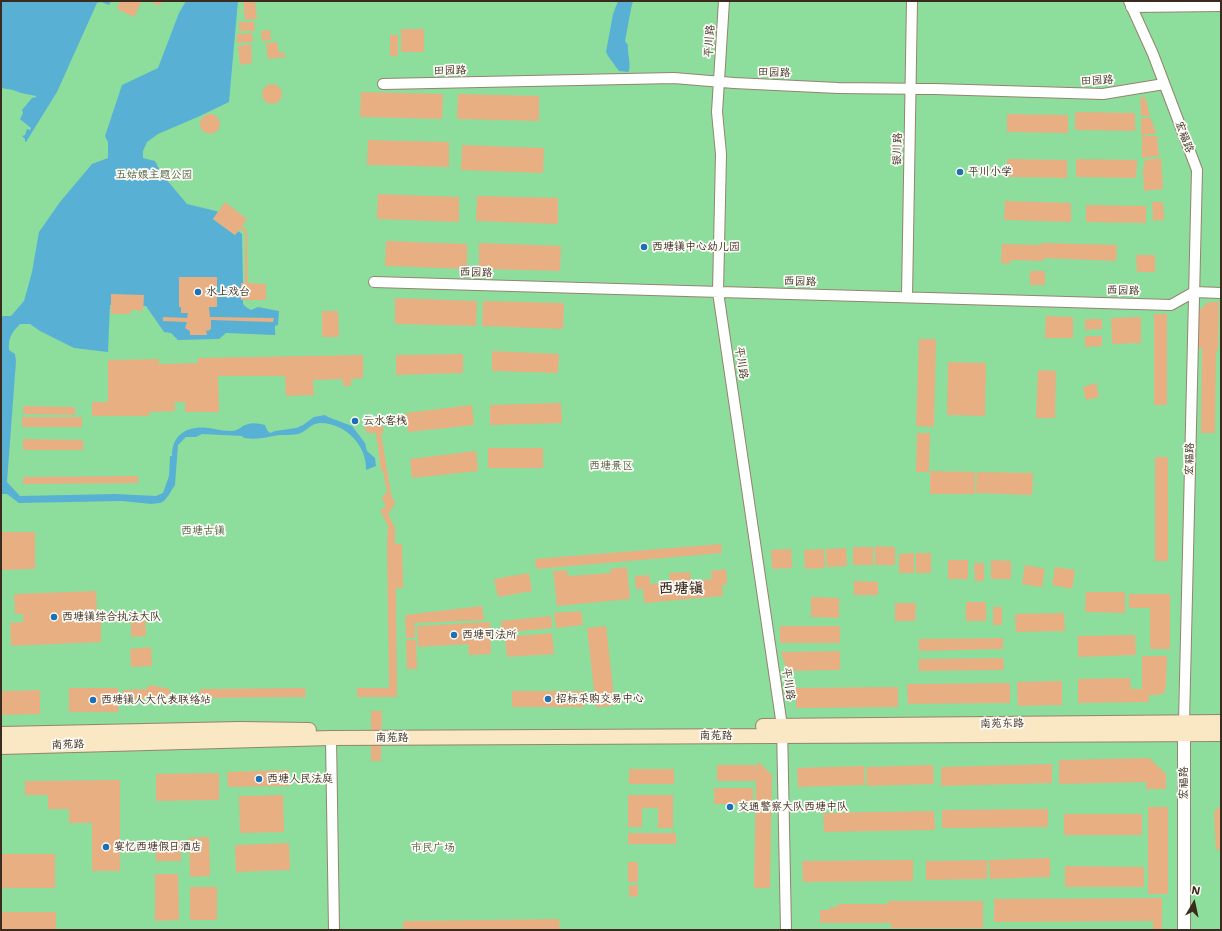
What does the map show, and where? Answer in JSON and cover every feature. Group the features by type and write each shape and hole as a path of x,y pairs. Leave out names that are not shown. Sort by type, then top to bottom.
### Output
{"main road":[{"name":"南苑东路","path":"782,731 1184,728 1221,722"},
{"name":"南苑东路","path":"1184,728 1221,734"},
{"name":"南苑路","path":"1,734 240,729 782,731"},
{"name":"南苑路","path":"1,747 331,738 782,731"}],"street":[{"name":"平川路","path":"724,1 717,112 721,154 718,292 782,731 786,930"},
{"name":"银川路","path":"907,297 912,1"},
{"path":"1130,4 1221,6"},
{"name":"宏福路","path":"1130,4 1153,54 1197,170 1184,728 1184,930"},
{"name":"田园路","path":"383,84 674,78 734,83 838,88 1103,94 1164,84"},
{"name":"西园路","path":"374,282 1171,305 1194,292"},
{"path":"1194,292 1221,293"},
{"path":"331,738 334,930"}],"green space":[{"name":"西塘景区","path":"1,1 1221,1 1221,930 1,930"}],"water":[{"path":"1,1 111,1 109,5 101,2 97,3 57,92 26,142 22,136 25,135 27,129 30,130 31,128 20,119 23,113 22,110 32,98 36,96 1,88"},
{"path":"186,1 238,1 229,102 158,134 147,142 143,151 143,158 155,161 161,173 187,204 218,212 213,219 235,235 238,231 242,234 243,283 241,300 243,300 243,304 246,307 251,310 258,307 279,311 278,325 275,326 275,335 226,333 219,339 178,340 171,333 164,332 146,306 110,305 108,352 74,348 40,331 30,324 20,324 11,336 9,342 9,350 15,354 16,361 7,482 20,496 115,494 156,496 163,493 169,476 170,456 172,456 175,441 179,435 185,431 206,428 233,431 248,424 254,423 265,425 270,433 296,428 314,417 325,415 352,426 365,443 367,451 375,458 376,466 366,470 363,452 353,437 346,431 329,424 317,423 298,434 249,439 242,436 202,434 196,437 186,437 178,445 175,485 164,501 160,503 151,504 122,501 19,503 7,494 1,494 1,318 3,316 11,316 24,301 32,272 39,232 60,202 92,164 108,158 108,142 105,136 122,85 158,68 179,13"},
{"path":"618,1 633,1 625,41 628,45 630,64 628,72 619,71 606,52 613,14"}],"building":[{"path":"120,1 137,1 141,3 134,17 117,9"},
{"path":"149,1 163,1 160,6"},
{"path":"243,1 255,1 257,19 245,20"},
{"path":"239,22 254,22 255,31 239,31"},
{"path":"401,29 424,29 424,52 401,52"},
{"path":"270,30 271,40 262,41 261,31"},
{"path":"252,33 253,42 237,43 237,34"},
{"path":"390,35 398,35 398,56 390,56"},
{"path":"277,42 279,53 284,52 285,57 268,59 266,43"},
{"path":"251,44 252,63 240,65 238,46"},
{"path":"272,84 279,87 282,94 279,101 272,104 265,101 262,94 265,87"},
{"path":"361,92 443,94 442,119 360,117"},
{"path":"458,94 539,96 539,121 457,119"},
{"path":"1145,97 1150,116 1141,116 1140,98"},
{"path":"1075,112 1135,113 1135,131 1075,130"},
{"path":"210,114 217,117 220,124 217,131 210,134 203,131 200,124 203,117"},
{"path":"1007,114 1068,115 1068,133 1007,132"},
{"path":"1141,118 1151,118 1156,134 1141,135"},
{"path":"1142,136 1157,136 1159,156 1142,158"},
{"path":"368,140 449,142 449,167 367,165"},
{"path":"462,145 544,148 543,173 461,170"},
{"path":"1161,158 1163,189 1144,191 1143,170 1145,160"},
{"path":"1007,159 1067,160 1067,178 1007,177"},
{"path":"1076,159 1137,160 1136,178 1076,177"},
{"path":"378,194 459,197 459,222 377,219"},
{"path":"477,196 558,198 558,224 476,221"},
{"path":"1005,201 1071,203 1071,222 1004,220"},
{"path":"225,202 247,219 242,226 247,230 248,283 266,284 266,300 241,300 241,283 245,283 245,232 240,229 235,235 213,219"},
{"path":"1152,202 1163,202 1164,220 1153,221"},
{"path":"1086,205 1146,206 1146,223 1086,222"},
{"path":"386,241 467,244 467,269 385,266"},
{"path":"479,243 561,246 560,271 479,269"},
{"path":"1041,243 1117,245 1116,261 1044,258 1044,261 1011,260 1009,264 1001,263 1002,244 1041,245"},
{"path":"1136,255 1155,255 1155,272 1137,272"},
{"path":"1030,271 1045,271 1045,285 1030,285"},
{"path":"179,277 217,277 217,307 209,307 210,317 274,318 273,322 211,320 211,329 208,331 206,330 207,335 190,335 190,331 185,328 187,322 163,321 163,317 187,318 188,313 181,313 181,307 179,307"},
{"path":"111,294 144,295 143,311 131,310 130,314 111,314"},
{"path":"395,298 477,301 476,326 395,324"},
{"path":"483,301 564,303 563,329 482,326"},
{"path":"1208,302 1219,302 1218,350 1216,351 1215,433 1201,433 1202,348 1198,348 1199,311"},
{"path":"322,311 338,311 339,337 322,337"},
{"path":"1154,314 1167,314 1167,405 1154,405"},
{"path":"1046,316 1073,317 1073,338 1045,338"},
{"path":"1141,317 1141,343 1112,344 1111,318"},
{"path":"1085,319 1102,319 1102,329 1085,330"},
{"path":"1085,336 1102,336 1102,346 1085,347"},
{"path":"919,339 936,339 934,427 916,426"},
{"path":"492,351 559,354 558,373 492,371"},
{"path":"463,354 463,373 396,375 396,355"},
{"path":"363,355 363,378 351,379 351,386 343,386 343,379 313,380 314,395 286,396 285,376 218,376 219,412 185,412 185,402 175,402 175,411 149,412 149,416 92,416 92,402 108,402 108,360 159,359 159,364 198,363 198,358"},
{"path":"948,362 986,363 985,416 947,415"},
{"path":"1038,370 1056,371 1055,418 1036,418"},
{"path":"1096,383 1099,397 1086,400 1083,387"},
{"path":"561,403 562,423 490,425 490,405"},
{"path":"472,405 474,425 408,432 406,413"},
{"path":"23,406 75,407 75,415 23,414"},
{"path":"22,417 82,417 82,427 22,427"},
{"path":"382,425 384,433 381,433 391,494 395,504 388,514 395,528 395,544 402,544 403,588 396,588 397,697 357,697 357,688 389,688 388,526 380,510 386,507 382,497 387,492 383,471 381,470 376,433 367,433 364,427"},
{"path":"917,433 930,433 929,472 916,472"},
{"path":"23,439 83,440 83,450 23,450"},
{"path":"488,448 543,448 543,468 488,468"},
{"path":"476,451 478,471 412,478 410,459"},
{"path":"1155,457 1168,457 1168,561 1155,561"},
{"path":"930,471 975,472 975,494 930,494"},
{"path":"977,472 1033,473 1032,495 976,493"},
{"path":"138,476 138,483 23,484 23,477"},
{"path":"1,532 35,532 35,569 1,570"},
{"path":"721,544 722,553 536,569 535,559"},
{"path":"875,546 895,547 895,565 875,565"},
{"path":"853,547 873,547 873,565 853,565"},
{"path":"846,548 847,566 827,567 826,549"},
{"path":"791,549 792,568 772,569 771,550"},
{"path":"824,549 825,568 805,569 804,550"},
{"path":"914,553 914,573 899,573 899,554"},
{"path":"916,553 931,553 931,573 916,573"},
{"path":"948,560 968,560 968,579 948,579"},
{"path":"991,560 1011,561 1011,579 991,579"},
{"path":"974,563 984,563 984,581 975,581"},
{"path":"1025,565 1045,569 1042,587 1022,584"},
{"path":"627,567 630,599 557,606 553,571 567,570 568,576 611,573 610,569"},
{"path":"1055,567 1075,570 1072,589 1052,585"},
{"path":"726,569 727,585 722,585 723,596 644,603 643,589 636,589 635,576 649,575 650,584 670,582 669,573 690,572 691,581 712,579 711,571"},
{"path":"529,573 532,591 498,597 494,579"},
{"path":"854,581 878,582 878,595 854,595"},
{"name":"西塘镇综合执法大队","path":"96,591 97,611 84,611 85,621 101,620 101,642 11,646 10,623 23,622 23,614 15,614 14,594"},
{"path":"1086,592 1125,592 1125,613 1085,612"},
{"path":"1129,594 1170,594 1170,649 1150,649 1150,608 1129,608"},
{"path":"811,597 839,598 839,618 811,617"},
{"path":"966,602 986,602 986,621 966,621"},
{"path":"895,603 916,603 915,621 895,621"},
{"path":"482,606 484,620 415,623 415,638 406,638 405,615"},
{"path":"993,607 1002,607 1002,625 993,625"},
{"path":"581,611 583,625 556,628 554,613"},
{"path":"1064,613 1065,631 1016,632 1015,614"},
{"path":"145,616 146,636 131,637 131,617"},
{"path":"551,616 552,628 502,633 501,621"},
{"name":"西塘司法所","path":"490,622 491,654 469,655 468,644 418,647 417,626"},
{"path":"606,626 615,705 596,708 587,628"},
{"path":"780,626 840,626 840,643 780,643"},
{"path":"552,633 554,654 507,657 505,637"},
{"path":"1135,635 1136,655 1078,657 1078,636"},
{"path":"1003,638 1003,649 919,651 919,639"},
{"path":"406,640 416,640 417,669 407,669"},
{"path":"151,647 152,666 131,667 130,649"},
{"path":"840,651 840,670 787,671 781,652"},
{"path":"1142,656 1167,656 1166,687 1164,693 1149,695 1149,702 1078,703 1078,679 1130,678 1131,689 1142,689"},
{"path":"1003,658 1004,670 919,671 919,659"},
{"path":"1062,681 1062,705 1018,706 1017,682"},
{"path":"1010,683 1010,703 908,704 907,684"},
{"path":"149,685 170,689 170,697 123,700 123,690 147,689"},
{"path":"898,687 898,707 796,708 796,688"},
{"name":"西塘镇人大代表联络站","path":"69,688 118,688 118,712 69,712"},
{"path":"305,688 306,697 200,698 200,689"},
{"path":"40,690 40,714 1,715 1,691"},
{"name":"招标采购交易中心","path":"512,691 584,691 584,707 512,707"},
{"path":"371,711 382,711 381,761 371,761"},
{"path":"1149,758 1166,774 1166,789 1146,789 1146,782 1059,784 1059,760"},
{"path":"757,763 760,763 772,775 770,888 754,888 756,781 717,781 717,765 756,765 757,774"},
{"path":"1052,764 1052,783 941,786 941,767"},
{"path":"933,765 934,784 867,786 866,767"},
{"path":"864,766 865,785 798,787 797,768"},
{"path":"629,769 674,769 674,784 629,784"},
{"name":"西塘人民法庭","path":"289,770 290,786 228,787 227,772"},
{"path":"219,773 219,800 156,801 156,774"},
{"name":"宴忆西塘假日酒店","path":"120,780 120,871 92,871 92,823 69,823 69,809 48,809 48,795 25,795 25,781"},
{"path":"714,788 753,788 753,804 714,804"},
{"path":"283,795 284,832 240,833 239,796"},
{"path":"628,795 673,795 673,828 658,828 658,808 642,808 642,827 628,827"},
{"path":"1221,805 1221,849 1216,850 1214,812"},
{"path":"1148,807 1168,807 1168,894 1148,894"},
{"path":"1048,809 1048,827 942,828 942,810"},
{"path":"934,811 935,830 824,832 823,813"},
{"path":"1064,814 1142,814 1142,835 1064,835"},
{"path":"628,833 676,833 676,844 628,844"},
{"path":"209,837 210,876 190,877 189,838"},
{"path":"181,840 181,861 156,861 155,841"},
{"path":"289,843 290,870 236,872 235,845"},
{"path":"1,854 55,854 55,888 1,888"},
{"path":"1050,858 1050,877 990,879 989,860"},
{"path":"913,860 913,881 803,882 802,861"},
{"path":"987,860 987,879 926,880 926,861"},
{"path":"628,862 638,862 638,882 628,882"},
{"path":"1065,866 1144,867 1144,887 1065,887"},
{"path":"155,874 178,874 179,920 155,921"},
{"path":"629,885 638,885 638,896 629,897"},
{"path":"190,887 217,887 217,920 190,920"},
{"path":"1162,898 1162,930 1153,930 1153,921 994,922 994,899"},
{"path":"888,901 983,901 983,928 891,928 891,923 820,923 820,910 830,910 830,907 838,907 838,904 888,904"},
{"path":"1,912 56,912 56,930 1,930"},
{"path":"559,919 560,930 403,930 403,921"}],"place":[{"name":"平川小学","path":"960,172"},
{"name":"西塘镇中心幼儿园","path":"644,247"},
{"name":"水上戏台","path":"198,292"},
{"name":"云水客栈","path":"355,421"},
{"name":"西塘镇综合执法大队","path":"54,617"},
{"name":"西塘司法所","path":"454,635"},
{"name":"招标采购交易中心","path":"548,699"},
{"name":"西塘镇人大代表联络站","path":"93,700"},
{"name":"西塘人民法庭","path":"259,779"},
{"name":"交通警察大队西塘中队","path":"730,807"},
{"name":"宴忆西塘假日酒店","path":"106,847"}],"district":[{"name":"西塘镇","path":"681,589"}],"park label":[{"name":"五姑娘主题公园","path":"154,175"},
{"name":"西塘古镇","path":"203,531"},
{"name":"市民广场","path":"433,848"}]}
